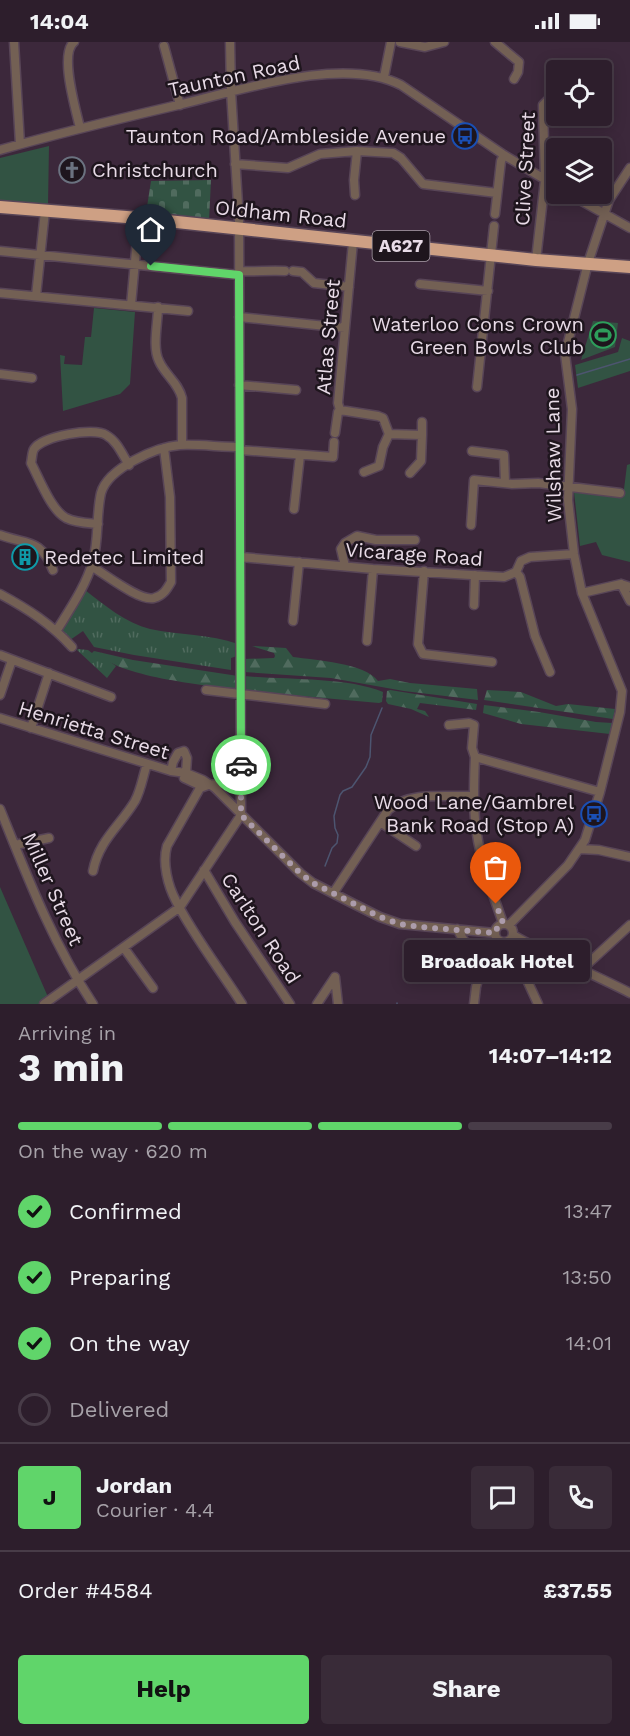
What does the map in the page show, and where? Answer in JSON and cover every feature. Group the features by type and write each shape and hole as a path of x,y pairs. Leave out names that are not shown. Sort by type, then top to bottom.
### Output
{"highway":[{"name":"Oldham Road","path":"0,207 239,225 353,242 491,255 536,254 630,267"}],"street":[{"path":"14,42 20,144"},
{"path":"74,42 69,45 68,71 80,128"},
{"path":"44,1004 180,907 241,815 239,225 230,42"},
{"path":"384,77 392,42"},
{"path":"400,42 425,47 444,42"},
{"path":"495,42 519,62 518,72 514,79"},
{"path":"164,46 180,105"},
{"name":"Taunton Road","path":"0,150 80,128 282,79 367,73 384,77 408,89 504,155 545,180"},
{"name":"Clive Street","path":"536,254 545,180 543,105 546,102"},
{"path":"235,164 288,168 320,154 357,151 393,153 423,184 497,193"},
{"path":"355,195 357,151"},
{"path":"495,214 501,161 504,155"},
{"name":"Wilshaw Lane","path":"506,924 568,865 580,849 592,822 620,712 622,691 582,593 574,554 569,488 572,409 565,354 588,263 604,214 609,200 630,168"},
{"path":"586,204 630,228"},
{"path":"36,296 45,211"},
{"path":"131,305 139,218"},
{"path":"477,387 494,226"},
{"name":"Atlas Street","path":"300,454 333,457 340,410 338,403 353,242"},
{"path":"0,251 239,273 261,273 271,270 302,272 314,284 350,287"},
{"path":"420,284 488,291"},
{"path":"0,293 188,311"},
{"path":"159,307 157,354 159,362 180,391 182,398 182,445"},
{"path":"239,317 345,328"},
{"path":"0,374 32,378"},
{"path":"239,385 296,390"},
{"path":"340,410 383,418 389,434 383,447 379,466 364,472"},
{"path":"410,473 421,461 422,422"},
{"path":"98,524 77,522 64,517 55,507 31,463 34,449 47,439 93,431 104,433 114,441 129,465"},
{"path":"389,434 422,435"},
{"path":"57,630 83,585 91,566 101,493 106,481 114,473 129,465 164,448 182,445 300,454 294,509"},
{"path":"91,566 143,598 154,598 165,593 171,582 170,497 164,448"},
{"path":"472,451 504,455 505,482"},
{"path":"471,525 474,480 537,483 620,494"},
{"path":"0,535 40,547 53,570"},
{"path":"345,566 341,549 351,538 415,540"},
{"name":"Vicarage Road","path":"241,557 373,569 504,577 516,572 521,561 530,557 574,554"},
{"path":"293,621 298,562"},
{"path":"367,641 373,569"},
{"path":"424,571 418,644 421,652 492,662"},
{"path":"516,572 520,577 534,633 550,672"},
{"path":"474,605 475,575"},
{"path":"582,593 626,585 630,601"},
{"path":"0,594 42,618 72,647"},
{"path":"0,655 111,697"},
{"path":"0,695 12,660"},
{"path":"31,728 49,673"},
{"path":"206,690 325,704"},
{"name":"Henrietta Street","path":"0,718 203,780 208,785"},
{"path":"449,725 469,723 474,725 472,748 475,757 474,796 479,850 489,884 506,924 513,929 511,938 520,969 538,1004"},
{"path":"475,757 600,792"},
{"path":"93,871 101,845 135,800 147,764"},
{"path":"181,775 192,791 187,814"},
{"path":"241,790 223,784 200,788 170,841 165,853 165,867 175,899 242,1004"},
{"path":"208,785 222,794 226,801 313,883 380,917 400,924 495,933"},
{"path":"334,892 380,822 396,803 410,798 474,796"},
{"name":"Miller Street","path":"0,809 55,940 93,1004"},
{"path":"380,822 416,846"},
{"path":"15,845 49,838"},
{"path":"580,849 599,850 630,857"},
{"name":"Carlton Road","path":"204,870 235,922 290,1004"},
{"path":"495,933 498,926 506,924"},
{"path":"582,969 630,925"},
{"path":"457,929 467,946 483,961 520,969"},
{"path":"495,933 500,941 511,938 630,993"},
{"path":"124,948 153,988"},
{"path":"516,958 533,950 541,951"},
{"path":"474,1004 483,961"},
{"path":"317,1004 335,977 338,1004"}],"green space":[{"path":"49,146 48,205 0,200 0,158"},
{"path":"211,180 209,221 146,213 151,181"},
{"path":"94,308 135,312 130,384 120,394 63,411 60,355 65,356 64,364 82,365 85,337 91,337"},
{"name":"Waterloo Cons Crown Green Bowls Club","path":"593,321 618,323 615,347 581,360"},
{"path":"622,338 630,341 630,371 578,388 575,365 618,352"},
{"path":"630,464 630,562 602,555 596,542 580,546 574,492 623,497 627,465"},
{"path":"85,590 116,613 141,626 216,638 238,644 237,656 231,658 231,670 94,647 83,631 70,640 63,630"},
{"path":"252,646 286,648 293,657 351,666 372,675 378,681 390,679 477,689 478,700 404,691 331,678 244,672 244,659 274,658 275,656 274,653"},
{"path":"78,649 92,653 94,651 116,666 107,678"},
{"path":"94,651 133,660 238,676 238,690 141,674 122,668"},
{"path":"244,676 315,680 368,687 383,692 382,702 245,691"},
{"path":"487,690 521,692 556,706 568,704 615,709 613,719 484,700"},
{"path":"387,691 477,704 476,710 420,703 417,709 425,711 429,717 411,709 388,704"},
{"path":"484,705 612,723 610,734 521,724 483,713"},
{"path":"0,887 48,997 39,1004 0,1004"}],"waterway":[{"path":"577,375 630,359"},
{"path":"325,866 332,848 337,843 338,835 334,816 340,795 352,787 366,767 370,757 371,735 382,708"}],"way so far":[{"path":"241,765 241,815 273,849 313,883 380,917 400,924 421,927 495,933 496,928 503,923 496,904"}],"place":[{"name":"Taunton Road/Ambleside Avenue","path":"465,136"},
{"name":"Christchurch","path":"72,170"},
{"name":"Waterloo Cons Crown Green Bowls Club","path":"603,335"},
{"name":"Redetec Limited","path":"25,557"},
{"name":"Wood Lane/Gambrel Bank Road (Stop A)","path":"594,814"},
{"name":"Broadoak Hotel","path":"496,904"}],"route":[{"path":"151,266 239,275 241,765"}]}
